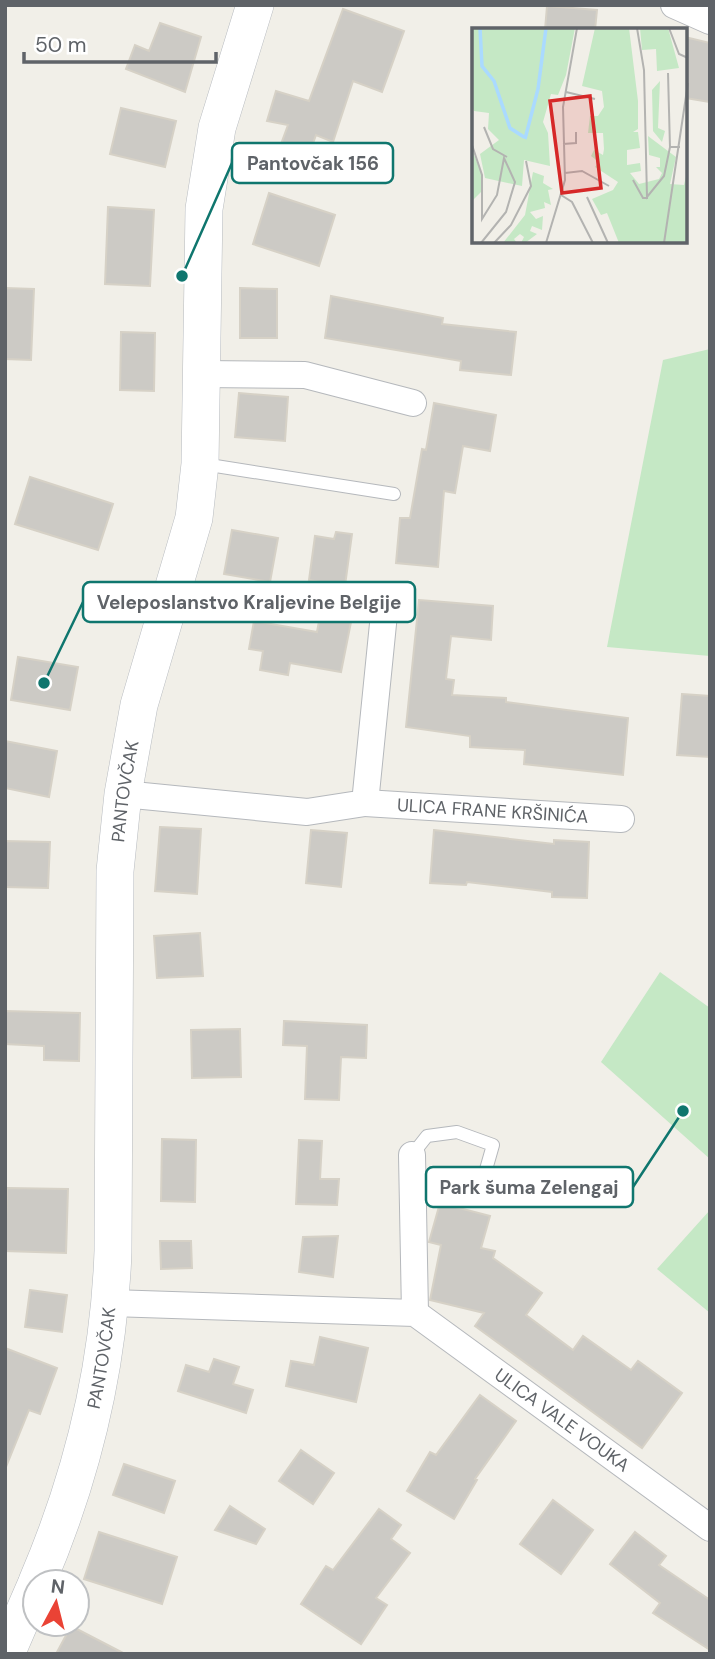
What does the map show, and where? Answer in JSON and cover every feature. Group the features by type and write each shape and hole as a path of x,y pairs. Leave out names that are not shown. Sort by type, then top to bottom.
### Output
{"main road":[{"name":"PANTOVČAK","path":"43,1568 65,1513 91,1429 111,1303 115,871 123,793 139,705 194,518 200,464 204,209 217,128 254,5"},
{"path":"6,1654 21,1619"}],"street":[{"path":"674,5 710,22"},
{"path":"200,374 304,375 414,403"},
{"path":"365,803 385,604"},
{"name":"ULICA FRANE KRŠINIĆA","path":"123,793 307,812 365,803 621,819"},
{"path":"111,1303 415,1313 412,1155"},
{"name":"ULICA VALE VOUKA","path":"415,1313 710,1528"}],"lane":[{"path":"200,464 394,494"},
{"path":"412,1155 427,1136 457,1132 493,1145 477,1201"}],"green space":[{"path":"710,349 710,656 607,647 663,360"},
{"path":"660,972 710,1008 710,1159 601,1062"},
{"path":"710,1210 710,1313 657,1269"}],"building":[{"path":"547,6 597,10 595,28 545,28"},
{"path":"343,9 404,31 382,92 353,81 333,142 316,135 305,166 277,155 288,125 267,121 276,91 309,101"},
{"path":"160,23 201,37 185,92 126,69 135,45 149,51"},
{"path":"687,37 710,43 710,102 687,98"},
{"path":"121,108 176,121 165,167 110,154"},
{"path":"269,193 335,215 319,266 253,244"},
{"path":"108,207 154,210 150,286 105,284"},
{"path":"5,288 34,289 31,360 5,359"},
{"path":"240,288 277,289 277,338 240,338"},
{"path":"331,296 443,318 442,324 516,332 511,375 460,370 461,361 325,338"},
{"path":"121,332 155,333 154,391 120,390"},
{"path":"239,393 288,397 285,441 235,437"},
{"path":"434,403 496,415 490,451 463,446 455,493 444,491 438,567 396,563 400,518 410,518 422,449 426,450"},
{"path":"30,477 113,504 98,550 15,524"},
{"path":"232,530 278,538 270,582 224,574"},
{"path":"336,532 352,534 341,615 352,617 341,672 290,663 288,675 260,670 263,651 249,649 254,621 317,632 326,583 309,580 315,536 334,539"},
{"path":"419,600 493,606 491,640 451,636 446,679 454,680 452,695 506,698 506,702 628,718 623,775 524,764 525,750 470,747 470,736 406,727"},
{"path":"18,657 78,667 70,710 11,700"},
{"path":"682,694 710,696 710,757 677,755"},
{"path":"5,741 57,751 49,797 5,788"},
{"path":"160,827 201,829 197,894 155,891"},
{"path":"311,830 347,833 341,887 306,883"},
{"path":"434,830 554,844 554,840 589,842 587,898 552,897 552,892 467,882 466,885 430,883"},
{"path":"5,841 50,842 48,888 5,887"},
{"path":"200,933 203,976 157,978 154,936"},
{"path":"5,1011 80,1013 79,1061 44,1060 44,1046 5,1044"},
{"path":"284,1021 367,1025 366,1058 341,1057 339,1100 305,1099 307,1046 283,1045"},
{"path":"240,1029 241,1077 192,1078 191,1030"},
{"path":"162,1139 196,1140 195,1202 161,1201"},
{"path":"299,1140 322,1141 320,1179 339,1179 337,1205 296,1204"},
{"path":"7,1188 68,1189 66,1253 5,1251"},
{"path":"440,1203 490,1216 481,1248 495,1251 493,1258 542,1293 526,1315 573,1350 583,1336 631,1370 638,1361 682,1393 642,1448 475,1326 484,1313 430,1300 441,1245 429,1242"},
{"path":"338,1236 333,1277 299,1272 303,1237"},
{"path":"160,1241 191,1241 192,1268 161,1269"},
{"path":"30,1290 67,1295 62,1332 25,1327"},
{"path":"320,1337 368,1348 356,1402 286,1386 291,1361 314,1365"},
{"path":"5,1348 57,1368 40,1414 29,1410 6,1467"},
{"path":"214,1359 239,1367 233,1384 253,1390 246,1413 178,1391 186,1365 209,1372"},
{"path":"480,1395 516,1421 475,1479 477,1480 454,1519 407,1491 430,1452 436,1455"},
{"path":"301,1450 334,1473 313,1504 279,1481"},
{"path":"124,1464 175,1481 164,1513 113,1495"},
{"path":"553,1500 593,1530 561,1574 520,1544"},
{"path":"230,1506 265,1529 256,1544 215,1530"},
{"path":"379,1509 401,1525 391,1539 410,1553 376,1598 387,1605 361,1644 301,1604 326,1566 333,1570"},
{"path":"99,1532 177,1557 162,1604 91,1581 91,1568 88,1568"},
{"path":"635,1532 666,1556 659,1565 710,1600 710,1650 653,1613 660,1603 610,1564"},
{"path":"91,1636 125,1654 56,1654 65,1638"}],"place":[{"name":"Pantovčak 156","path":"182,276"},
{"name":"Veleposlanstvo Kraljevine Belgije","path":"44,683"},
{"name":"Park šuma Zelengaj","path":"683,1111"}]}
